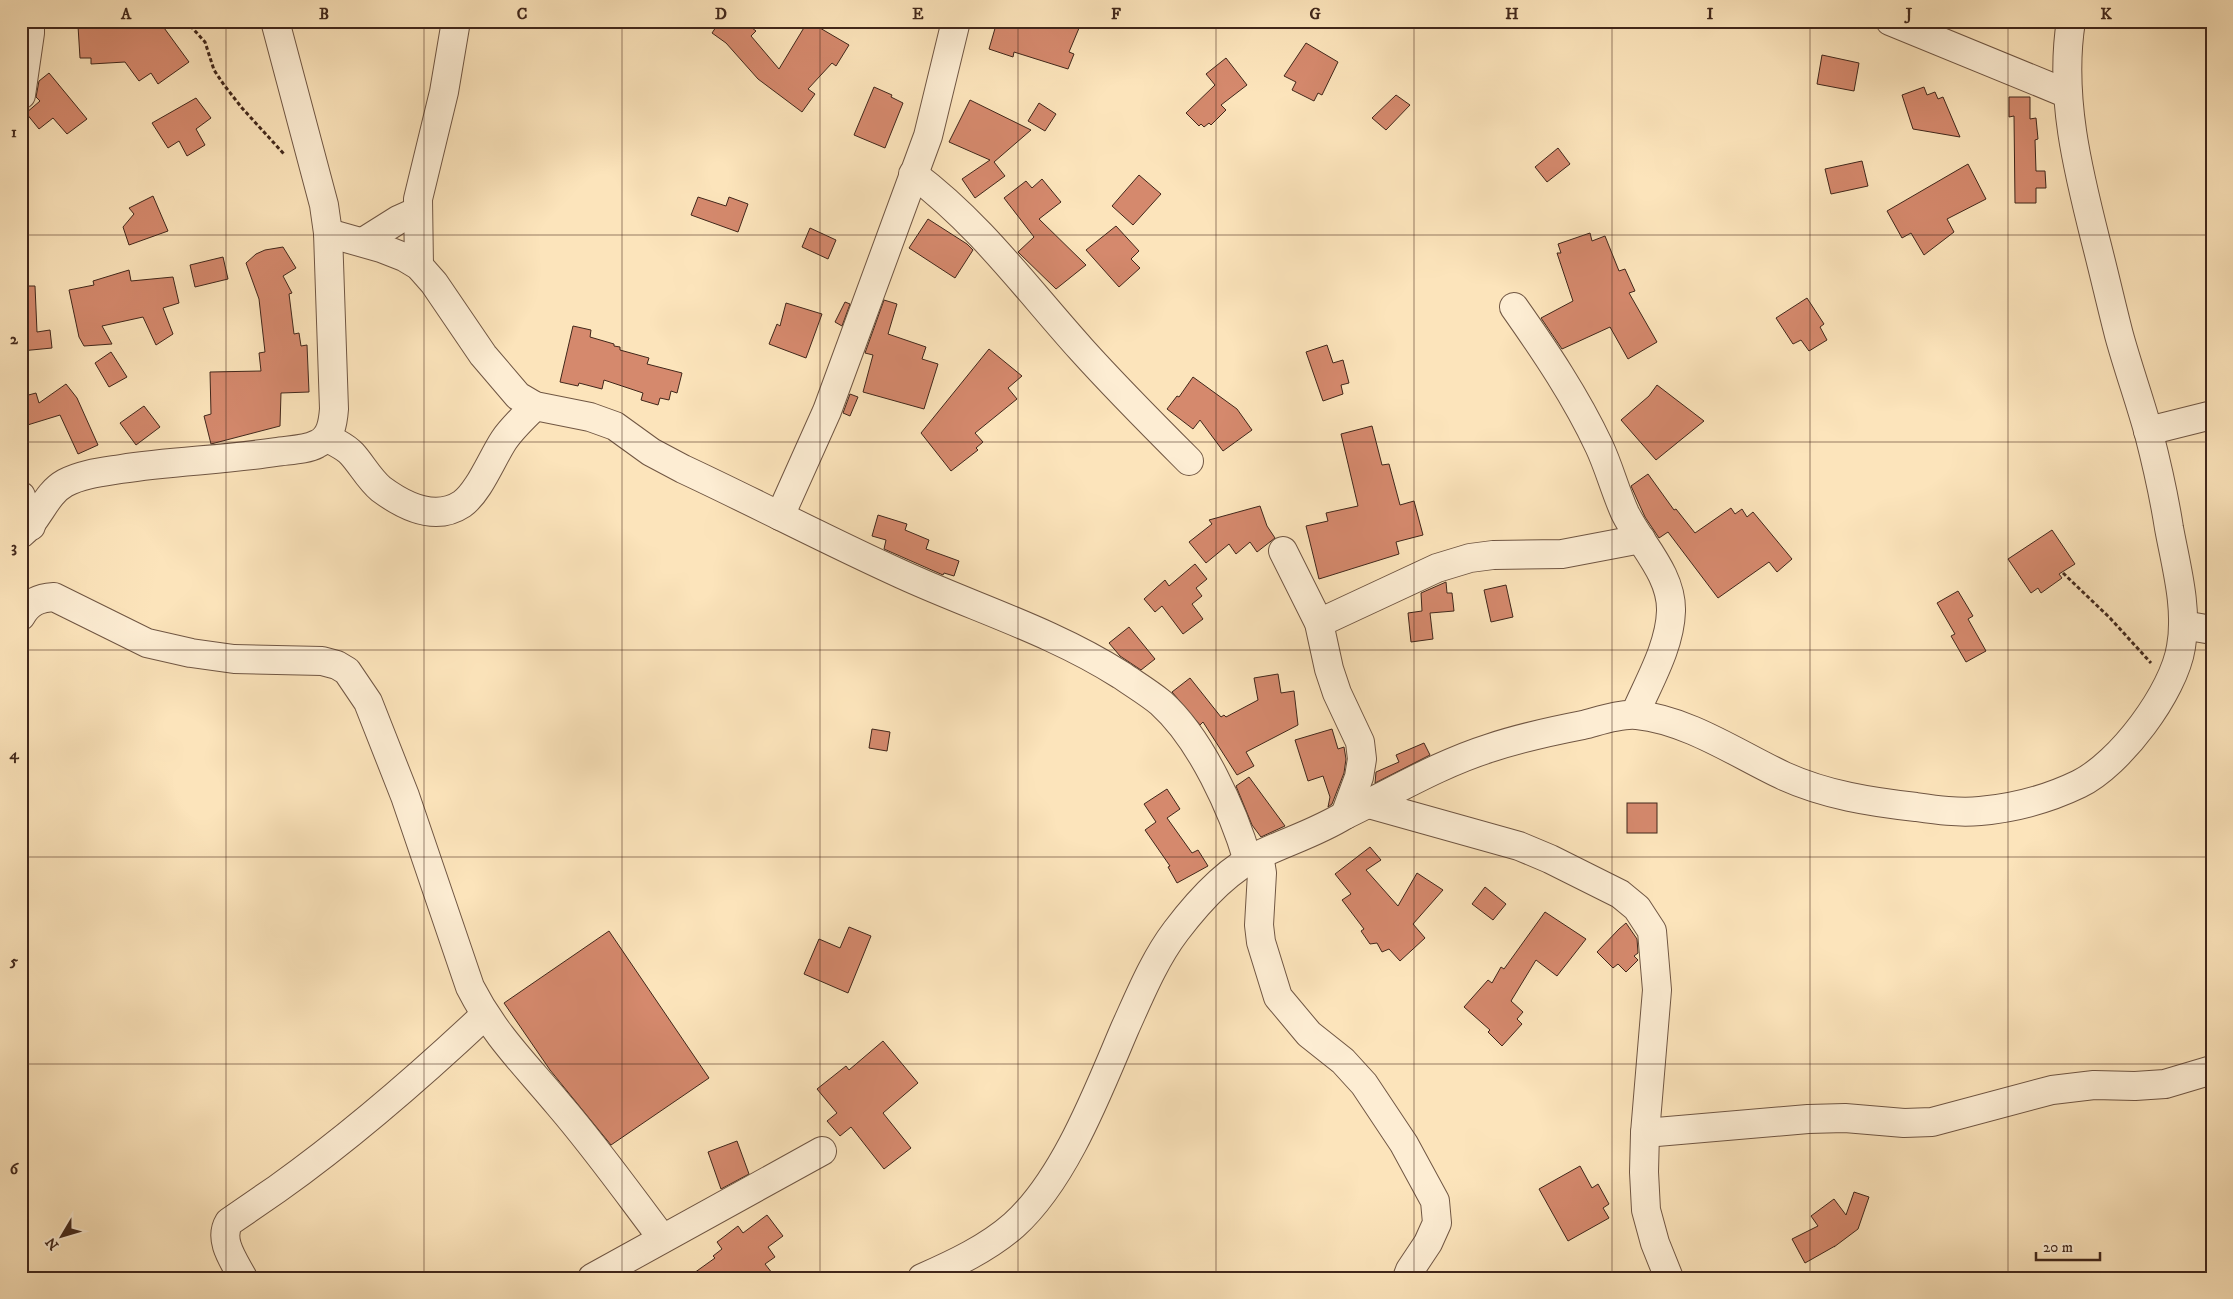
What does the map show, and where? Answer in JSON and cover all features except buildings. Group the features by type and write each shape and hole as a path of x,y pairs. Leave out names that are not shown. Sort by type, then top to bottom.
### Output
{"street":[{"path":"21,95 30,21"},
{"path":"26,530 49,496 65,484 88,475 182,462 253,455 317,445 327,437 332,425 334,409 328,233 320,183 275,21"},
{"path":"419,266 418,200 444,92 456,21"},
{"path":"780,516 827,411 928,136 956,21"},
{"path":"1890,21 2068,94"},
{"path":"922,1278 945,1268 985,1245 1014,1225 1052,1182 1092,1105 1141,993 1158,960 1176,932 1207,896 1234,870 1253,858 1329,825 1426,775 1490,748 1556,730 1635,714 1674,724 1698,733 1786,777 1822,790 1855,799 1890,804 1946,811 1976,811 2030,803 2081,783 2100,771 2122,750 2169,685 2181,650 2182,602 2170,530 2148,431 2119,336 2080,175 2068,94 2071,21"},
{"path":"913,174 937,193 990,245 1088,356 1189,461"},
{"path":"363,242 398,220 418,211"},
{"path":"328,233 363,242 404,257 419,266 434,283 500,377 518,396 535,406 590,417 615,426 651,452 683,469 902,575 1068,644 1106,665 1161,704 1187,732 1205,761 1238,830 1262,873 1260,925 1262,942 1278,997 1309,1034 1342,1061 1364,1084 1404,1144 1435,1201 1437,1223 1428,1243 1410,1270 1407,1278"},
{"path":"1514,307 1538,341 1594,436 1605,458 1625,513 1661,572 1668,591 1671,610 1668,630 1635,714"},
{"path":"327,437 352,454 372,480 393,497 410,507 428,512 444,511 462,504 477,486 505,439 535,406"},
{"path":"2148,431 2212,415"},
{"path":"21,496 26,530"},
{"path":"1319,623 1438,568 1470,558 1494,555 1562,554 1641,539"},
{"path":"1283,551 1319,623 1329,670 1337,693 1360,742 1362,759 1357,809"},
{"path":"21,616 31,603 40,598 54,597 147,643 191,653 234,659 337,664 347,671 368,702 405,796 470,987 485,1015 508,1048 560,1105 590,1142 662,1238"},
{"path":"2183,625 2212,630"},
{"path":"1357,809 1518,846 1550,859 1620,894 1637,908 1652,931 1656,990 1645,1133 1646,1210 1655,1243 1669,1278"},
{"path":"244,1278 225,1239 225,1230 229,1222 277,1189 333,1146 428,1068 485,1015"},
{"path":"1645,1133 1808,1119 1845,1118 1904,1123 1932,1122 2052,1090 2094,1085 2135,1086 2165,1084 2212,1070"},
{"path":"592,1278 822,1151"}],"path":[{"path":"186,21 205,42 214,70 224,85 242,108 290,160"},
{"path":"2063,573 2110,618 2169,685"}]}
